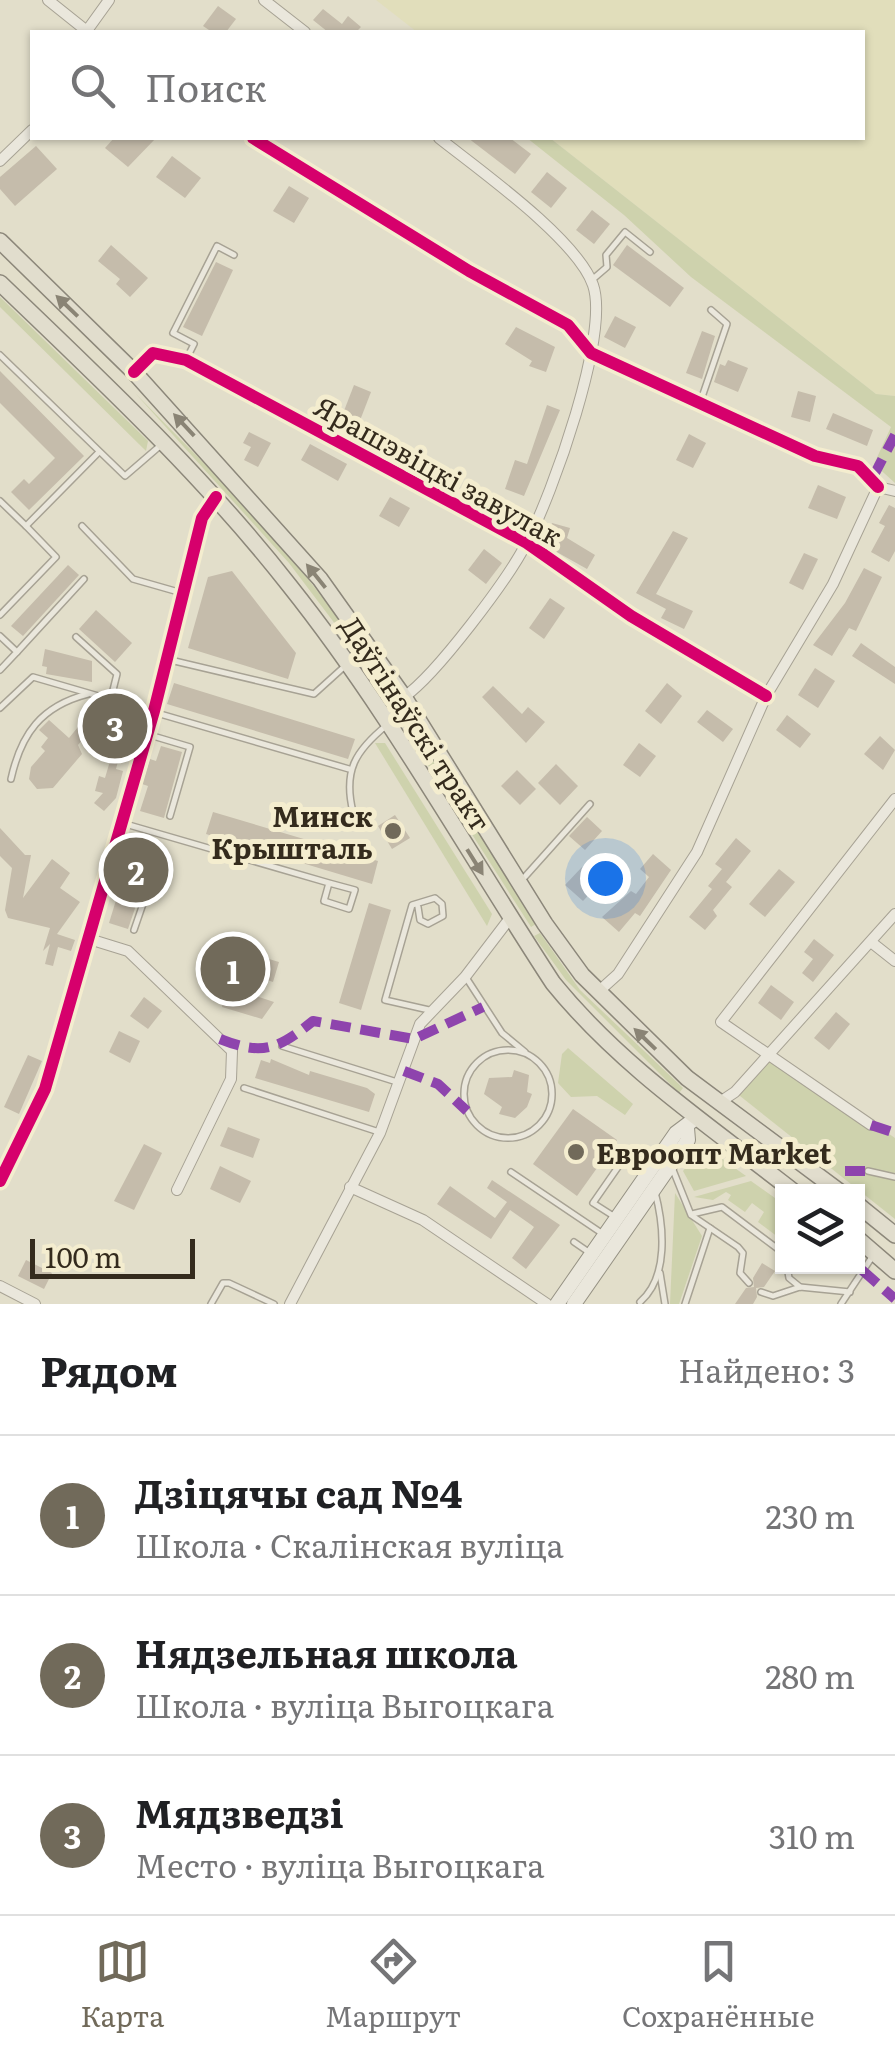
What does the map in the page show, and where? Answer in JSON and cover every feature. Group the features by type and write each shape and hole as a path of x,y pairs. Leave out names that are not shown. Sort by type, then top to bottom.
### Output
{"main road":[{"name":"Даўгінаўскі тракт","path":"0,241 134,372 320,580 404,697 519,882 598,992 688,1078 829,1184"},
{"name":"Даўгінаўскі тракт","path":"0,283 216,498 348,664 510,918 578,1014 692,1123 782,1184"},
{"path":"112,394 134,372"},
{"path":"557,1304 676,1134 720,1102"},
{"path":"578,1302 688,1140 692,1123"},
{"path":"865,1210 895,1235"},
{"path":"865,1244 895,1270"}],"street":[{"path":"48,0 84,30"},
{"path":"87,30 109,0"},
{"path":"264,0 302,30"},
{"path":"0,161 30,132"},
{"path":"255,140 469,271 568,324 592,352 815,456 858,466 878,488 895,491"},
{"path":"404,697 431,675 527,543 562,454 592,352 596,303 591,280 550,232 441,140"},
{"path":"134,372 152,353 186,360"},
{"name":"Ярашэвіцкі завулак","path":"186,360 527,543 631,616 766,696"},
{"path":"598,992 618,974 697,852 766,696 833,584 878,488"},
{"path":"0,1181 45,1089 154,710 202,518 216,498"},
{"path":"871,1124 721,1022 895,799"},
{"path":"720,1102 895,914"},
{"path":"290,1304 380,1133 429,1010 465,976 510,918"},
{"path":"86,938 128,951 232,1051 230,1079 177,1190"},
{"path":"871,942 895,961"},
{"path":"350,1187 424,1220 547,1304"},
{"path":"0,1286 35,1304"}],"lane":[{"path":"591,280 607,268 606,255 624,232 650,252"},
{"path":"186,360 194,344 172,333 216,246 234,254"},
{"path":"700,402 727,324 711,310"},
{"path":"0,355 125,476 163,443"},
{"path":"26,526 99,452"},
{"path":"0,502 56,557 0,616"},
{"path":"82,526 133,579 182,592"},
{"path":"0,670 84,580"},
{"path":"0,636 17,652"},
{"path":"76,637 118,674 111,698"},
{"path":"166,659 314,694 329,676 348,664"},
{"path":"0,708 34,677 349,768"},
{"path":"11,779 18,745 45,712 91,694"},
{"path":"354,812 349,768 359,751 388,725"},
{"path":"154,736 190,747 170,816"},
{"path":"519,882 590,804"},
{"path":"119,822 330,882 355,890 349,908 324,901 330,882"},
{"path":"112,848 156,866 134,930"},
{"path":"435,898 442,904 443,916 432,924 423,923 418,907 423,900 435,898"},
{"path":"418,907 412,905 385,1000 429,1010"},
{"path":"465,976 502,1034 527,1054 544,1068 550,1081 548,1111 529,1132 514,1138 484,1131 467,1111 466,1078 486,1055 500,1050 527,1054"},
{"path":"282,1046 400,1083"},
{"path":"244,1088 380,1133"},
{"path":"618,1218 593,1203 625,1158"},
{"path":"671,1166 691,1215 738,1247 742,1253 740,1273 749,1283"},
{"path":"868,1171 895,1177"},
{"path":"511,1172 606,1236"},
{"path":"654,1191 662,1224 659,1269 665,1304"},
{"path":"691,1215 722,1207 775,1247"},
{"path":"684,1304 710,1228"},
{"path":"574,1242 592,1255"},
{"path":"841,1304 876,1252"},
{"path":"640,1302 652,1291 659,1269"},
{"path":"788,1274 800,1286"},
{"path":"211,1304 222,1283 229,1283 274,1304"},
{"path":"761,1292 774,1296 800,1286 850,1292"}],"shaded area":[{"path":"376,0 895,0 895,396 876,394 553,140 865,140 865,30 414,30"}],"green space":[{"path":"530,140 553,140 876,394 895,396 895,483 874,464 891,427 691,277 624,215"},
{"path":"0,297 148,441 146,451 0,307"},
{"path":"135,393 251,512 315,588 402,711 536,924 531,927 354,649 289,563"},
{"path":"375,743 385,743 492,914 487,926"},
{"path":"540,933 580,990 683,1088 679,1093 566,980 534,936"},
{"path":"568,1048 633,1104 625,1115 597,1096 571,1097 558,1083 562,1054"},
{"path":"770,1052 895,1138 895,1219 865,1195 865,1184 851,1184 735,1092"},
{"path":"714,1153 746,1176 694,1191 683,1171 694,1157"},
{"path":"751,1181 775,1198 775,1235 758,1222 764,1212 752,1203 745,1212 728,1200 731,1195 726,1192 713,1200 694,1197"},
{"path":"675,1193 702,1236 679,1304 670,1304"}],"building":[{"path":"218,6 236,19 228,30 203,26"},
{"path":"323,9 342,24 348,16 361,27 326,30 313,20"},
{"path":"112,140 154,140 128,167 105,148"},
{"path":"471,140 513,140 531,154 515,174"},
{"path":"36,146 57,169 15,206 0,189 0,177"},
{"path":"172,156 201,178 185,198 156,177"},
{"path":"547,172 567,188 551,208 531,192"},
{"path":"289,186 309,198 294,223 273,211"},
{"path":"592,210 610,224 594,244 576,230"},
{"path":"111,245 148,278 130,297 116,284 120,279 98,261"},
{"path":"627,245 684,288 670,307 613,265"},
{"path":"216,262 233,270 202,336 183,327"},
{"path":"615,316 636,327 625,348 604,337"},
{"path":"516,327 555,347 546,372 529,366 532,361 505,344"},
{"path":"702,331 715,336 702,379 686,373"},
{"path":"728,360 748,368 738,392 714,382 720,364 725,366"},
{"path":"0,371 84,456 29,510 11,492 24,479 29,484 55,458 0,403"},
{"path":"354,385 371,392 359,423 342,416"},
{"path":"798,391 816,396 810,422 791,417"},
{"path":"547,405 560,410 524,496 505,489 515,460 527,464"},
{"path":"833,413 873,430 867,446 826,429"},
{"path":"249,432 271,443 258,467 244,460 251,447 243,443"},
{"path":"689,434 706,443 693,468 676,460"},
{"path":"310,444 347,464 338,481 301,460"},
{"path":"818,485 846,497 837,519 808,508"},
{"path":"390,497 410,508 399,527 379,516"},
{"path":"889,505 895,508 895,551 889,562 871,552 885,526 879,523"},
{"path":"552,523 570,528 567,538 595,555 587,569 546,546"},
{"path":"673,531 688,538 656,594 693,611 684,629 661,618 666,609 636,593"},
{"path":"484,549 502,563 486,584 468,570"},
{"path":"804,553 818,559 803,590 789,583"},
{"path":"68,565 79,575 23,636 11,626"},
{"path":"864,568 882,577 856,631 849,628 832,656 813,645 845,603"},
{"path":"232,571 296,653 288,679 188,648 208,577"},
{"path":"550,598 565,608 544,639 529,628"},
{"path":"96,610 132,643 115,662 79,629"},
{"path":"861,643 895,667 895,684 852,656"},
{"path":"45,649 92,661 92,682 46,674 47,667 42,666"},
{"path":"815,668 835,681 818,708 798,695"},
{"path":"174,683 355,739 348,759 167,704"},
{"path":"667,683 682,696 661,724 645,711"},
{"path":"493,686 522,714 528,707 545,722 526,743 482,697"},
{"path":"707,710 733,729 723,742 697,722"},
{"path":"119,714 139,720 131,749 122,746 116,769 123,771 116,798 104,811 94,803 103,793 95,791 99,776 105,778 110,761 104,759"},
{"path":"787,715 811,734 800,748 776,730"},
{"path":"49,720 69,738 78,727 86,735 78,745 82,754 53,788 37,789 29,779 31,767 45,751 41,747 48,738 39,730"},
{"path":"880,736 895,750 883,770 864,754"},
{"path":"639,743 656,756 640,777 623,765"},
{"path":"161,746 182,752 164,818 140,811 148,786 142,784 150,759 156,761"},
{"path":"556,764 578,786 560,805 538,783"},
{"path":"517,770 536,789 520,805 501,786"},
{"path":"213,812 378,861 372,884 206,834"},
{"path":"395,815 410,838 392,849 378,826"},
{"path":"587,817 602,831 585,850 569,836"},
{"path":"0,828 25,855 31,855 23,898 52,859 70,873 60,888 80,902 57,934 75,940 71,951 58,947 53,966 45,964 50,944 43,951 50,928 8,918 5,910 12,868 0,856"},
{"path":"736,838 751,851 726,882 732,887 713,910 717,916 705,930 689,917 712,889 708,886 722,869 715,864"},
{"path":"653,854 671,870 640,916 635,913 619,932 602,917 631,891 636,894 649,877 640,869"},
{"path":"128,861 148,870 128,929 109,923"},
{"path":"582,867 600,883 583,901 565,885"},
{"path":"779,869 795,882 765,917 749,904"},
{"path":"369,903 391,910 361,1010 339,1003"},
{"path":"814,939 834,955 813,982 802,973 813,959 804,952"},
{"path":"239,950 279,962 273,982 261,978 256,996 274,1002 262,1019 222,1007 225,997 217,995 220,984 241,991 246,973 233,969"},
{"path":"771,985 794,1002 781,1020 758,1003"},
{"path":"144,997 162,1011 148,1029 130,1016"},
{"path":"836,1012 850,1024 829,1050 814,1038"},
{"path":"119,1031 140,1041 130,1063 109,1052"},
{"path":"28,1055 42,1061 19,1114 4,1107"},
{"path":"271,1059 309,1075 310,1071 367,1088 375,1094 369,1112 255,1078 261,1060 270,1063"},
{"path":"514,1070 529,1075 527,1092 532,1094 527,1107 515,1118 499,1114 502,1107 484,1094 489,1078 512,1077"},
{"path":"573,1109 617,1140 577,1196 533,1164"},
{"path":"228,1127 260,1139 253,1158 220,1146"},
{"path":"144,1144 162,1153 134,1210 114,1201"},
{"path":"220,1166 251,1181 240,1203 210,1189"},
{"path":"492,1180 560,1225 526,1269 512,1258 534,1227 530,1224 510,1210 491,1239 437,1204 450,1186 495,1218 507,1202 487,1188"},
{"path":"26,1260 52,1273 44,1289 18,1276"},
{"path":"762,1263 775,1271 764,1287 756,1288 753,1304 735,1304 746,1288 754,1287 753,1278"}],"marked path":[{"path":"873,477 895,435"},
{"path":"220,1039 248,1047 270,1047 313,1021 414,1039 483,1007"},
{"path":"404,1071 438,1084 467,1111"},
{"path":"871,1125 895,1133"},
{"path":"845,1171 868,1171"},
{"path":"865,1273 895,1299"}],"cycle path":[{"path":"256,140 469,271 568,325 591,353 815,456 858,466 878,487"},
{"path":"134,372 153,353 186,360 527,543 631,616 766,696"},
{"path":"0,1181 45,1089 154,711 202,518 216,497"}],"place":[{"name":"Мядзведзі","path":"115,726"},
{"name":"Минск Крышталь","path":"393,831"},
{"name":"Нядзельная школа","path":"136,870"},
{"name":"Дзіцячы сад №4","path":"233,969"},
{"name":"Евроопт Market","path":"576,1152"}]}
